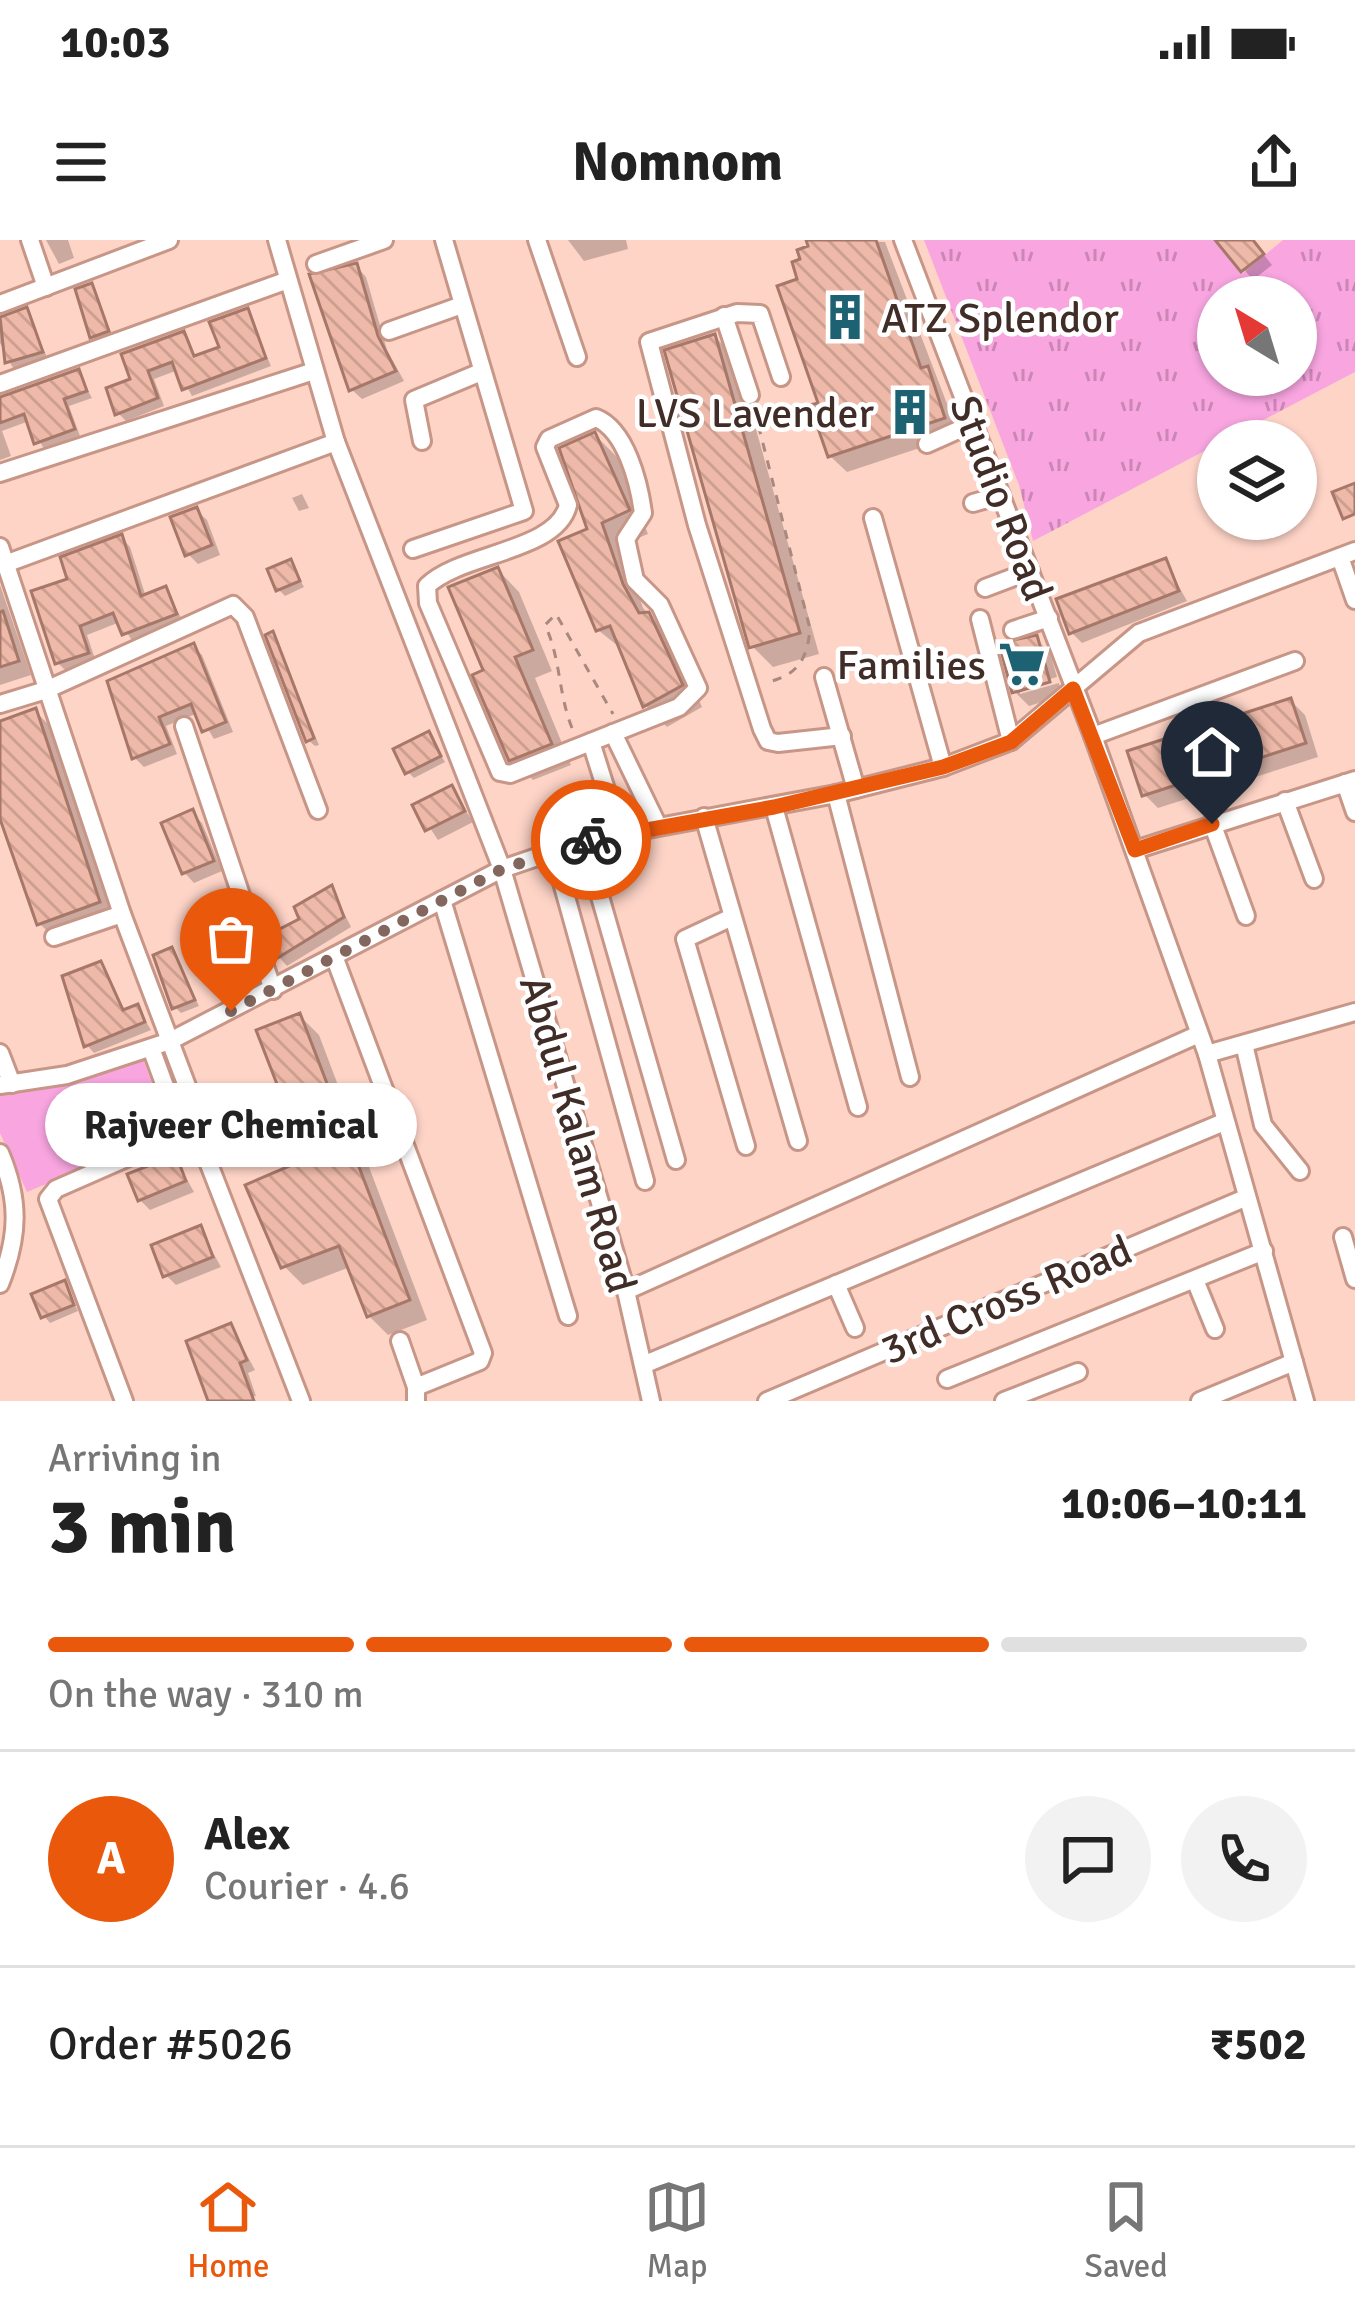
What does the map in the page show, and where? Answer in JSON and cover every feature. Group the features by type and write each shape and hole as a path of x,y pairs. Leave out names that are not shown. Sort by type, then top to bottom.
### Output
{"street":[{"path":"30,240 46,287"},
{"path":"0,304 143,245 169,240"},
{"name":"Abdul Kalam Road","path":"277,240 336,442 502,869 626,1291 651,1401"},
{"path":"316,264 384,240"},
{"path":"413,549 524,512 444,240"},
{"path":"537,240 578,358"},
{"name":"Studio Road","path":"903,240 1093,736 1207,1054 1305,1401"},
{"path":"0,384 288,280"},
{"path":"389,331 462,305"},
{"path":"776,378 760,314 752,312 655,336 648,351 768,741 842,736"},
{"path":"724,316 750,395"},
{"path":"0,473 314,370"},
{"path":"422,441 414,400 481,372"},
{"path":"596,418 617,435 640,489 643,513 626,539 634,580 661,605 698,688 679,707 585,744 510,774 500,772 426,593 432,580 446,572 555,528 568,505 545,447 549,440 596,418"},
{"path":"928,444 933,437 974,423"},
{"path":"302,1401 195,1128 193,1102 122,914 3,556 336,442"},
{"path":"973,502 1001,495"},
{"path":"873,518 943,767"},
{"path":"0,1053 6,1084 67,1075 170,1041 502,869 553,850 836,794 943,767 1011,742 1139,633 1348,554 1355,600"},
{"path":"985,588 1030,571"},
{"path":"0,704 46,690 214,611 242,609 318,810"},
{"path":"1013,630 1048,618"},
{"path":"980,619 1011,742"},
{"path":"1093,736 1295,661"},
{"path":"824,677 856,789"},
{"path":"184,726 273,990"},
{"path":"617,732 658,826"},
{"path":"585,744 620,834"},
{"path":"1135,850 1350,781 1355,812"},
{"path":"836,794 910,1077"},
{"path":"1285,801 1314,879"},
{"path":"774,807 858,1107"},
{"path":"704,817 799,1141"},
{"path":"1212,824 1246,916"},
{"path":"584,841 676,1160"},
{"path":"553,850 645,1181"},
{"path":"442,900 568,1316"},
{"path":"54,937 122,914"},
{"path":"730,918 685,939 746,1146"},
{"path":"334,956 483,1353 480,1361 416,1394 400,1340"},
{"path":"1207,1054 1355,1012"},
{"path":"626,1291 1199,1034"},
{"path":"1244,1044 1269,1139 1300,1172"},
{"path":"151,1048 174,1111 195,1128"},
{"path":"643,1365 1224,1123"},
{"path":"124,1401 48,1198 56,1189 195,1128"},
{"path":"0,1153 15,1241 0,1284"},
{"name":"3rd Cross Road","path":"767,1401 1245,1198"},
{"path":"1343,1237 1355,1279"},
{"path":"947,1379 1264,1251"},
{"path":"1196,1280 1214,1329"},
{"path":"836,1284 855,1328"},
{"path":"1200,1401 1294,1362"},
{"path":"1004,1401 1078,1372"}],"path":[{"path":"748,687 784,679 798,669 807,654 810,629 750,395"},
{"path":"585,744 556,688 558,659 545,626 556,614 593,672 617,732"}],"green space":[{"path":"924,240 1213,240 1242,274 1283,240 1355,240 1355,372 1317,392 1317,276 1197,276 1197,396 1309,396 1264,420 1197,420 1197,455 1033,541 1019,485"},
{"path":"143,1059 170,1132 27,1192 0,1133 0,1091"}],"building":[{"path":"806,240 876,240 921,368 928,366 945,418 828,457 810,405 818,403 777,286 797,279 792,262 800,259 797,250 808,246"},
{"path":"1215,240 1253,240 1264,254 1241,272"},
{"path":"357,263 378,336 396,371 349,391 309,274"},
{"path":"92,283 109,331 90,338 75,289"},
{"path":"27,307 43,352 5,363 0,317"},
{"path":"248,308 266,358 182,390 172,362 148,371 158,398 115,415 106,388 130,379 121,354 184,331 194,356 219,347 209,322"},
{"path":"715,334 800,633 749,648 664,350"},
{"path":"79,369 87,391 64,399 75,429 34,444 24,414 0,423 0,397"},
{"path":"595,432 630,510 602,523 623,584 639,613 649,612 683,685 643,707 610,626 596,631 558,541 587,529 559,448"},
{"path":"1355,483 1355,514 1343,519 1332,492"},
{"path":"197,507 212,545 185,556 170,517"},
{"path":"122,534 141,596 166,586 177,614 122,635 113,613 80,626 89,653 55,664 31,591 67,579 60,557"},
{"path":"1166,558 1179,591 1069,634 1056,599"},
{"path":"291,559 300,581 276,591 267,569"},
{"path":"498,567 533,650 515,657 552,744 509,761 472,675 483,670 448,587"},
{"path":"0,612 19,661 0,667"},
{"path":"273,631 314,738 306,742 265,635"},
{"name":"Families","path":"1037,635 1050,682 1012,693 999,643"},
{"path":"194,643 226,722 202,732 191,704 159,717 170,744 132,759 107,681"},
{"path":"1291,698 1306,743 1142,796 1127,751"},
{"path":"36,708 100,902 37,925 0,819 0,721"},
{"path":"429,731 441,756 405,774 393,749"},
{"path":"452,785 465,811 425,831 412,805"},
{"path":"193,809 214,861 182,874 161,823"},
{"path":"332,885 344,917 276,959 268,935 299,919 294,907"},
{"path":"172,947 195,1000 172,1009 153,955"},
{"path":"101,961 123,1010 138,1004 145,1022 84,1047 62,976"},
{"path":"300,1013 410,1300 367,1317 339,1246 281,1268 245,1185 306,1159 256,1030"},
{"path":"176,1155 186,1181 138,1201 127,1174"},
{"path":"201,1225 213,1257 163,1277 151,1245"},
{"path":"65,1280 74,1305 41,1318 31,1294"},
{"path":"231,1323 247,1360 240,1363 254,1401 208,1401 186,1341"}],"way so far":[{"path":"231,1011 502,869 591,840"}],"place":[{"name":"ATZ Splendor","path":"845,317"},
{"name":"LVS Lavender","path":"910,412"},
{"name":"Families","path":"1022,664"},
{"name":"Rajveer Chemical","path":"231,1011"}],"route":[{"path":"591,840 774,807 943,767 1011,742 1073,689 1135,850 1212,824"}]}
